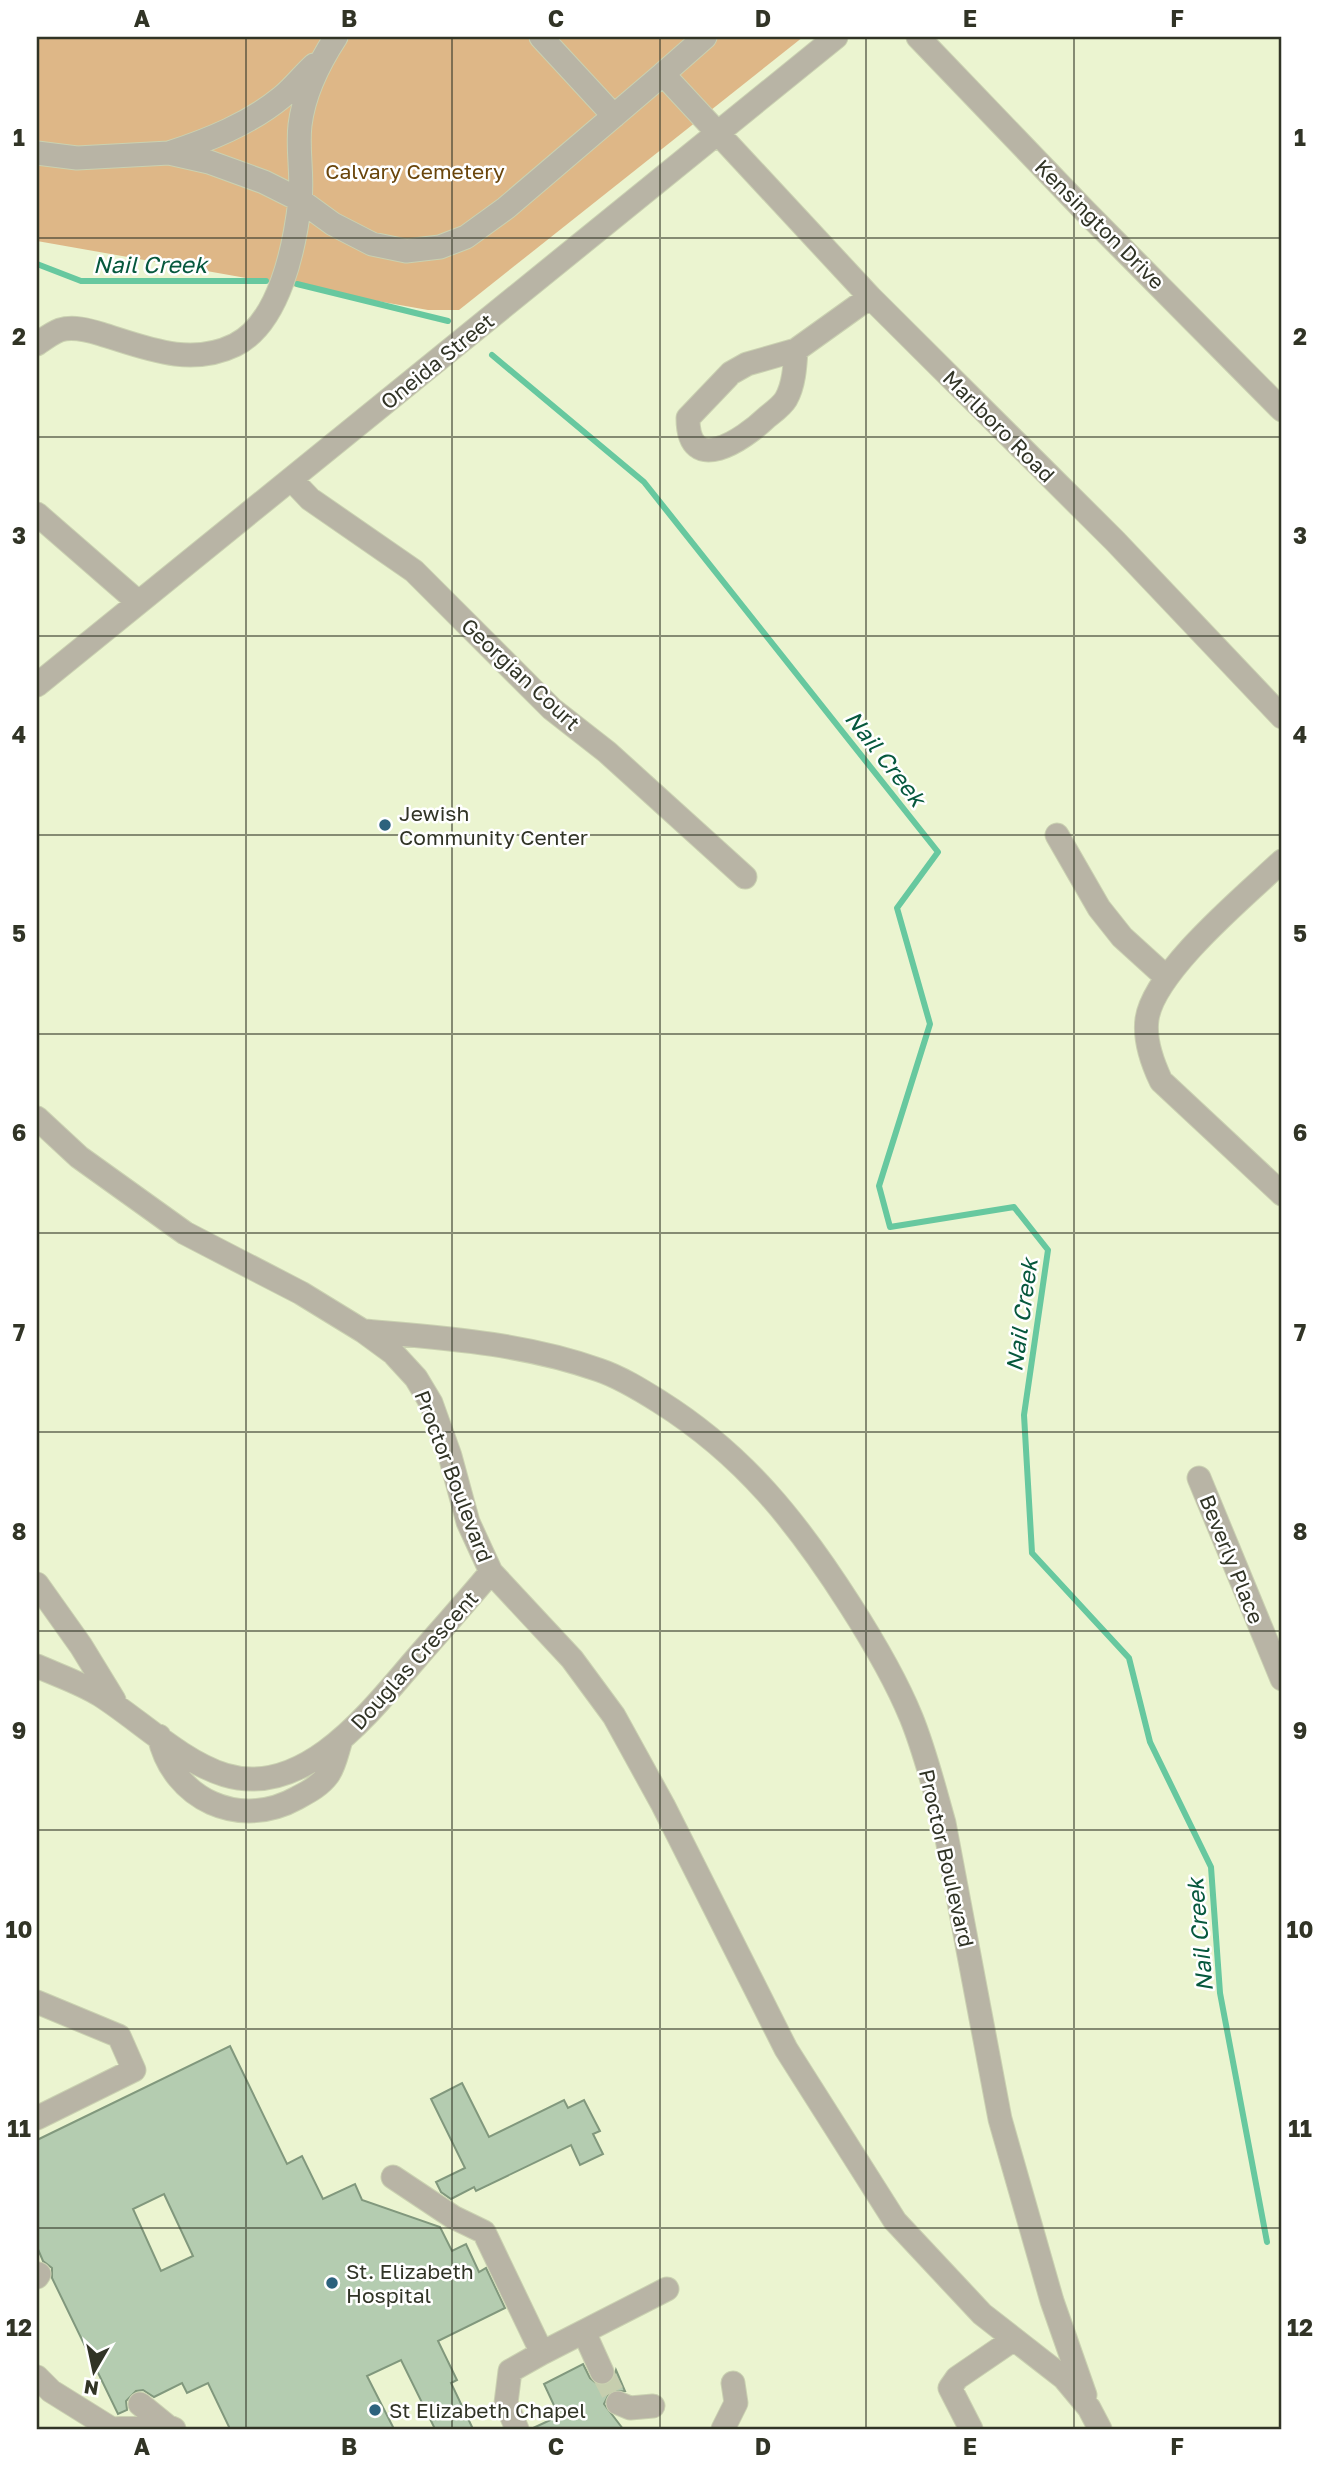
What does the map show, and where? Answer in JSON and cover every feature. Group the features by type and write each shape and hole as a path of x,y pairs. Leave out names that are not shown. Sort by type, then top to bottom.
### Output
{"street":[{"path":"37,344 61,330 82,328 159,352 189,356 219,353 246,340 267,317 278,294 300,200 300,125 307,95 322,58 336,37"},
{"path":"541,37 614,116"},
{"path":"37,153 77,158 169,153 209,162 264,182 300,200 333,224 372,244 406,251 440,247 466,237 506,208 705,37"},
{"name":"Oneida Street","path":"37,685 836,37"},
{"name":"Kensington Drive","path":"918,37 1282,410"},
{"path":"169,153 230,130 256,115 283,96 322,58"},
{"name":"Marlboro Road","path":"663,74 870,297 1115,541 1282,717"},
{"path":"796,350 794,373 786,400 746,437 722,449 708,450 699,447 688,429 688,418 694,407 739,368 796,350 870,297"},
{"name":"Georgian Court","path":"291,479 310,499 414,571 552,709 607,752 746,877"},
{"path":"37,514 138,602"},
{"path":"1057,835 1099,908 1122,937 1167,977"},
{"path":"1282,862 1217,922 1167,977 1152,1001 1147,1018 1152,1063 1161,1081 1282,1195"},
{"name":"Proctor Boulevard","path":"37,1118 79,1157 185,1233 301,1293 363,1331 393,1353 416,1378 431,1404 450,1456 468,1522 491,1572 572,1659 614,1716 663,1805 786,2049 895,2221 982,2314 1064,2378 1089,2408"},
{"name":"Proctor Boulevard","path":"363,1331 467,1341 542,1353 601,1371 651,1396 727,1450 810,1544 878,1650 911,1717 931,1775 944,1823 1000,2119 1052,2301 1089,2408 1100,2429"},
{"name":"Beverly Place","path":"1199,1478 1282,1679"},
{"name":"Douglas Crescent","path":"37,1666 97,1693 200,1763 225,1775 254,1780 288,1770 324,1754 355,1729 491,1572"},
{"path":"37,1584 81,1646 120,1709"},
{"path":"159,1735 171,1767 191,1788 227,1810 248,1814 283,1807 318,1785 333,1766 341,1740"},
{"path":"37,2002 119,2036 134,2070 37,2118"},
{"path":"393,2177 453,2217 484,2232 542,2353"},
{"path":"517,2429 506,2403 510,2371 667,2290"},
{"path":"584,2332 602,2372"},
{"path":"971,2429 950,2388 957,2378 1013,2339"},
{"path":"37,2377 51,2391 112,2429 171,2428"},
{"path":"723,2429 736,2403 733,2383"},
{"path":"618,2403 630,2408 653,2406"},
{"path":"140,2404 171,2428"}],"green space":[{"name":"Calvary Cemetery","path":"37,37 803,37 459,310 428,310 37,241"}],"building":[{"path":"230,2046 287,2164 302,2156 323,2199 355,2184 362,2200 440,2227 452,2251 466,2244 479,2272 486,2268 505,2308 438,2341 457,2380 451,2383 473,2429 435,2429 401,2360 367,2376 394,2429 230,2429 208,2383 187,2393 182,2383 154,2397 143,2390 136,2391 126,2401 127,2410 118,2414 52,2278 52,2268 43,2261 37,2247 37,2140","holes":["164,2194 193,2256 161,2271 133,2209"]},
{"path":"462,2083 489,2137 564,2100 568,2108 584,2100 600,2131 593,2134 603,2154 580,2165 571,2145 476,2191 474,2187 451,2199 441,2192 436,2182 465,2168 431,2099"},
{"path":"583,2364 590,2378 600,2386 613,2381 616,2370 625,2391 610,2392 604,2404 623,2429 531,2429 559,2416 544,2384"}],"waterway":[{"name":"Nail Creek","path":"37,264 81,281 266,281"},
{"name":"Nail Creek","path":"297,284 448,321"},
{"name":"Nail Creek","path":"492,355 644,482 938,852 897,908 930,1024 879,1186 890,1227 1014,1207 1048,1250 1024,1415 1032,1553 1129,1658 1150,1742 1211,1867 1220,1993 1267,2242"}],"tunnel":[{"path":"602,2372 618,2403"}],"place":[{"name":"Jewish Community Center","path":"385,825"},
{"name":"St. Elizabeth Hospital","path":"332,2283"},
{"name":"St Elizabeth Chapel","path":"375,2410"}]}
